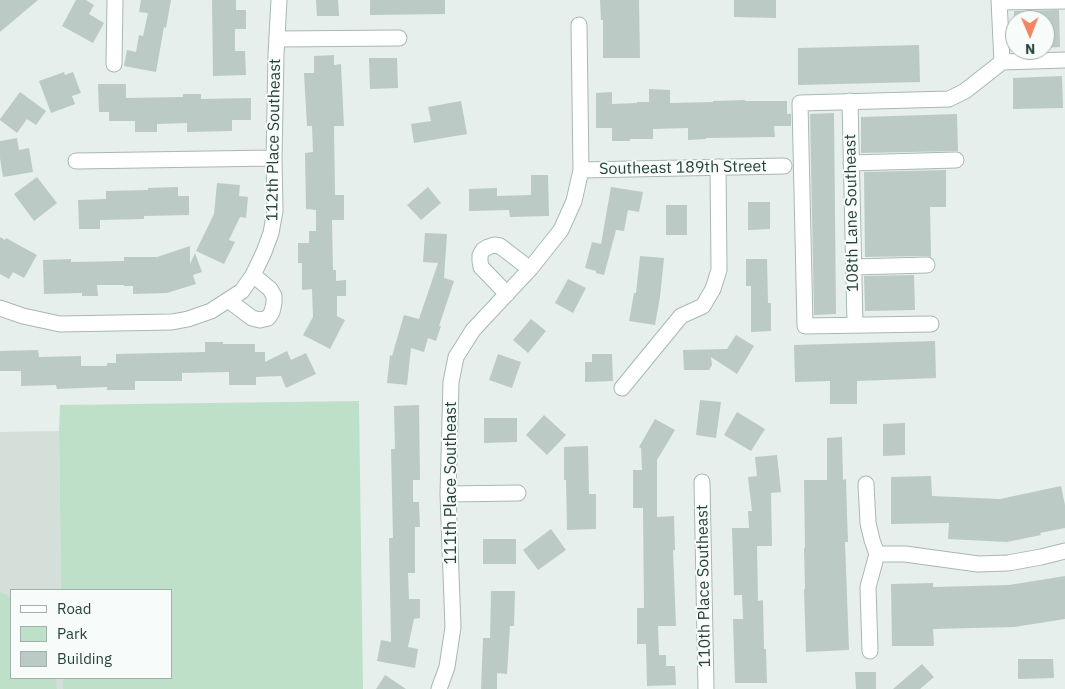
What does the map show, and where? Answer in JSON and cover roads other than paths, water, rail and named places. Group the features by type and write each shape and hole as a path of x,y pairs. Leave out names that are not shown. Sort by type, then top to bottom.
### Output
{"street":[{"path":"114,64 115,0"},
{"name":"112th Place Southeast","path":"228,300 242,291 252,275 269,240 274,219 276,55 279,0"},
{"path":"1002,62 1000,1 1065,1"},
{"name":"111th Place Southeast","path":"439,689 447,667 453,627 448,494 451,382 456,357 473,330 530,269 561,230 574,201 581,170 579,25"},
{"path":"278,38 399,38"},
{"path":"931,324 805,326 800,103 949,99 965,91 1002,62 1065,60"},
{"name":"108th Lane Southeast","path":"850,102 855,325"},
{"path":"76,161 274,158"},
{"path":"851,163 956,160"},
{"name":"Southeast 189th Street","path":"581,170 784,166"},
{"path":"622,388 681,316 703,306 713,289 719,270 718,167"},
{"path":"507,294 481,267 480,255 483,250 494,245 500,246 530,269"},
{"path":"854,267 927,265"},
{"path":"0,308 23,316 60,324 172,322 211,311 228,300 252,318 260,320 268,318 272,312 274,296 270,289 252,275"},
{"name":"110th Place Southeast","path":"702,482 706,689"},
{"path":"866,484 868,523 878,554 868,587 870,651"},
{"path":"448,494 518,493"},
{"path":"878,554 905,554 978,564 1008,563 1065,551"}]}
